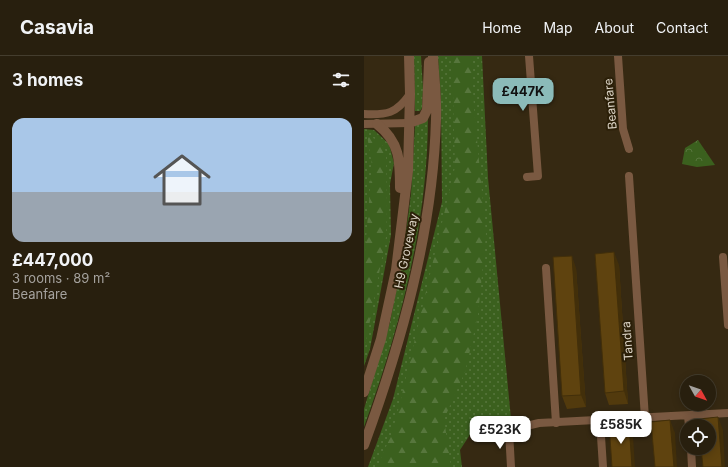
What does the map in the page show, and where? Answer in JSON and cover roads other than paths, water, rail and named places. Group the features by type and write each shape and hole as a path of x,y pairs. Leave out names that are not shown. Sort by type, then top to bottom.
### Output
{"street":[{"name":"H9 Groveway","path":"364,392 381,339 396,270 408,171 410,94 409,56"},
{"name":"H9 Groveway","path":"364,445 402,329 417,272 430,200 436,119 432,56"},
{"path":"364,124 409,123 423,118 427,110 427,66 432,56"},
{"path":"527,177 542,176 529,56"},
{"name":"Beanfare","path":"618,56 623,129 629,149"},
{"path":"364,114 379,115 393,111 410,94"},
{"path":"377,124 390,135 397,147 400,174 400,238"},
{"name":"Tandra","path":"629,176 645,418"},
{"path":"723,257 728,325"},
{"path":"546,268 556,423"},
{"path":"489,436 539,423 600,421 728,413"},
{"path":"600,421 603,467"},
{"path":"509,431 511,467"},
{"path":"691,455 692,467"}]}
